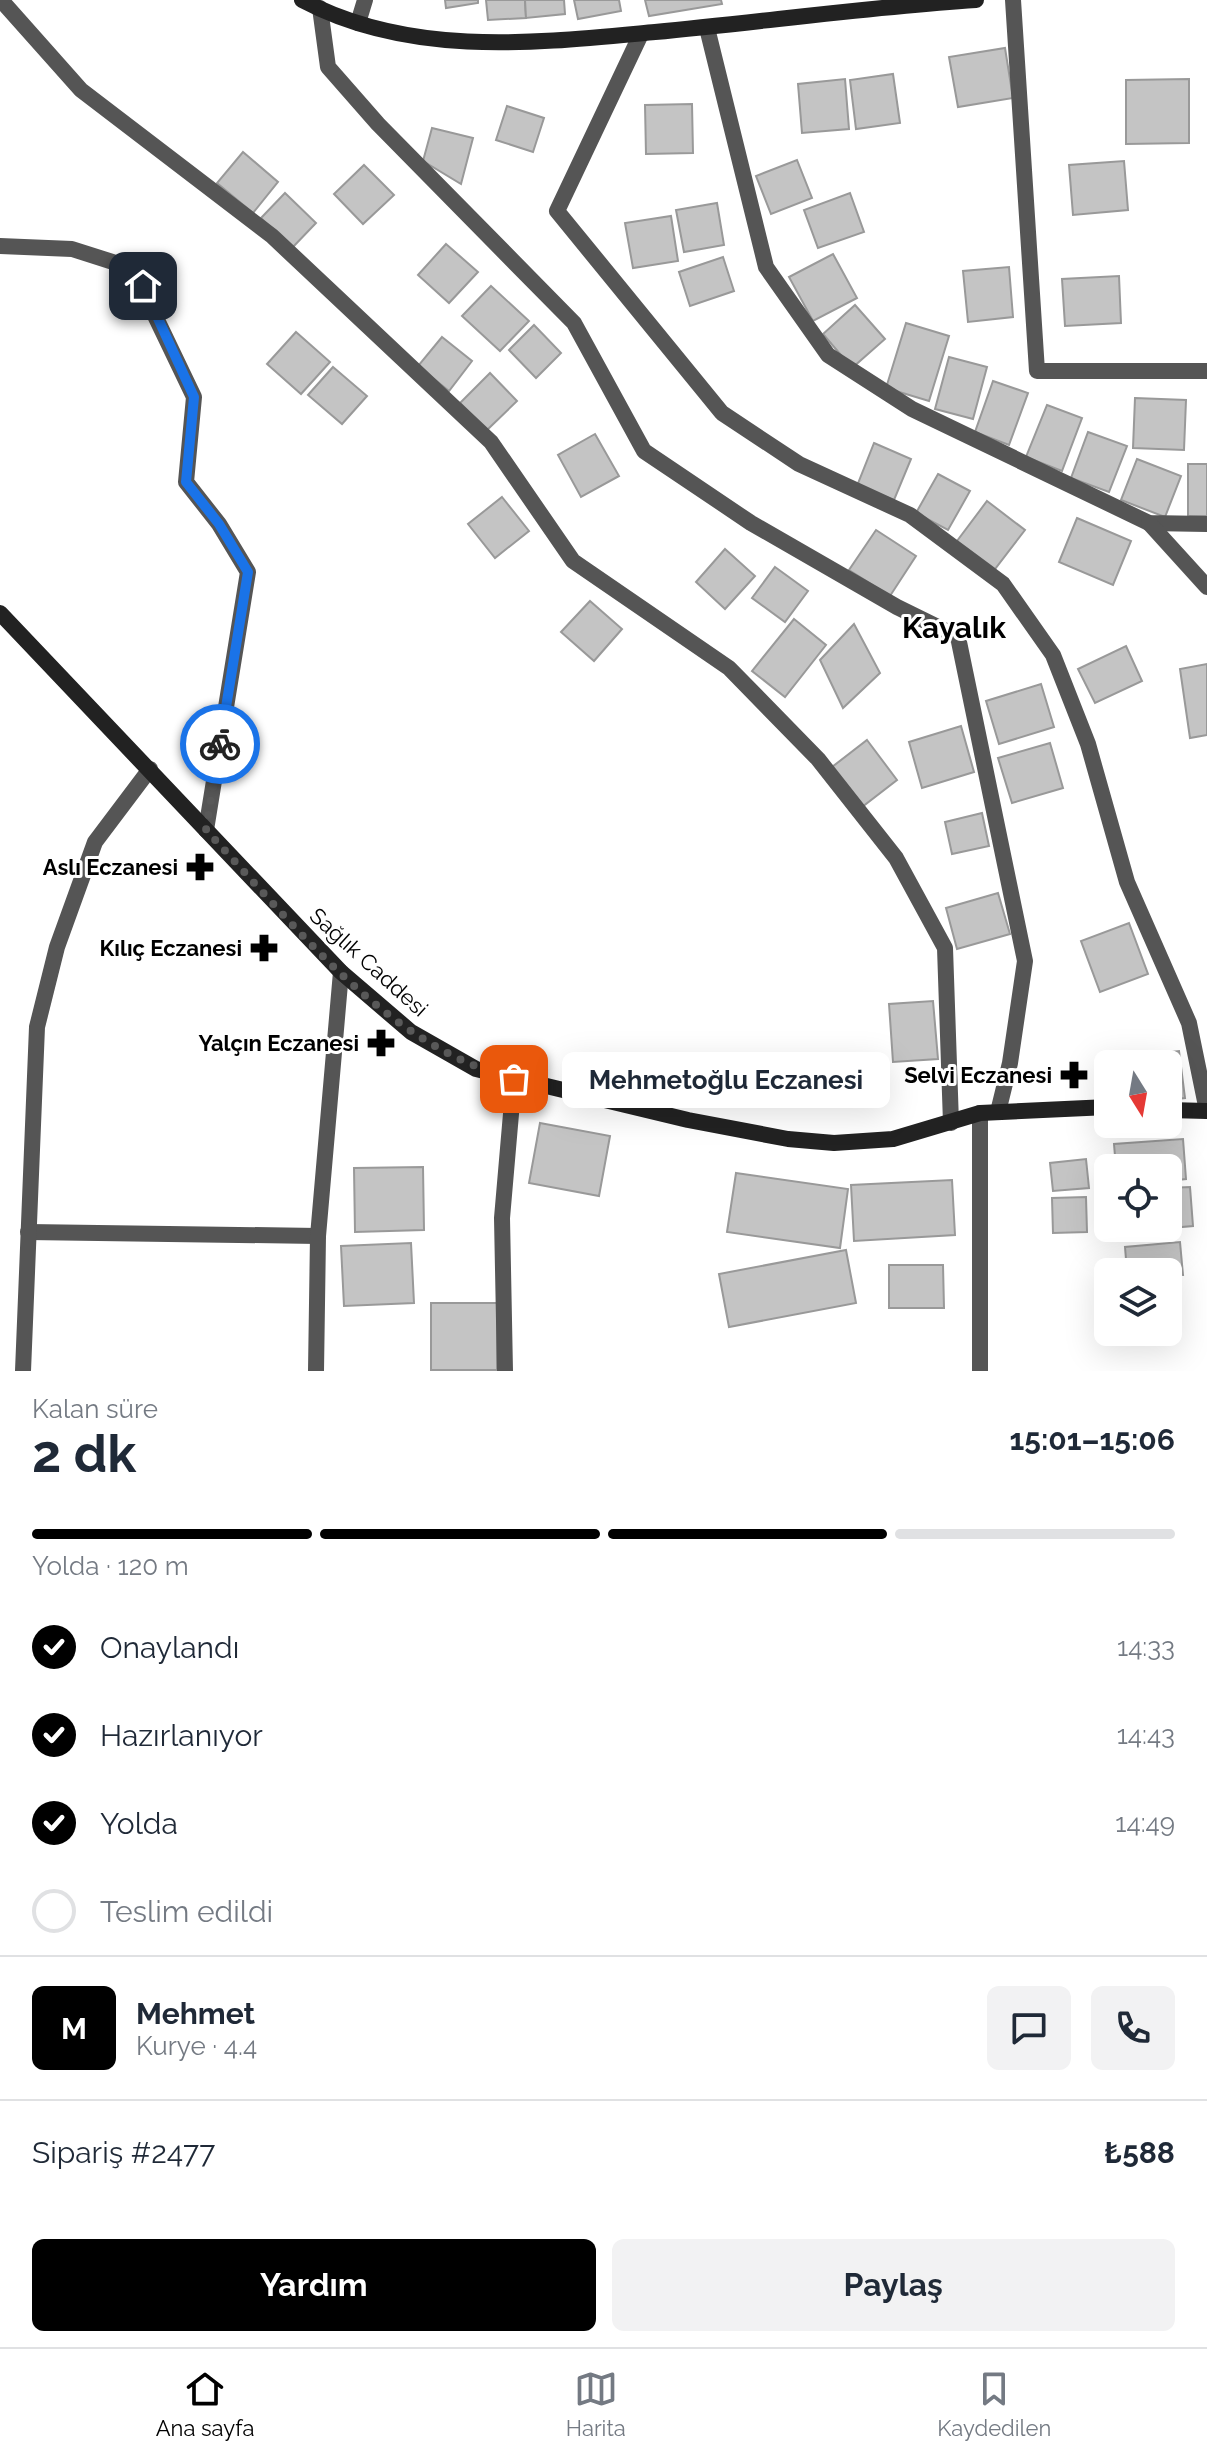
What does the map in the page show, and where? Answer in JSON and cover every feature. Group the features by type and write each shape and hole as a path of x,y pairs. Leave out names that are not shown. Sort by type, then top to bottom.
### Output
{"street":[{"path":"1,0 81,90 272,236 491,442 573,561 729,668 818,759 896,858 945,948 951,1123"},
{"path":"302,0 358,23 435,39 503,45 976,0"},
{"path":"358,23 365,0"},
{"path":"1013,0 1037,371 1207,371"},
{"path":"320,8 328,67 378,124 574,323 644,451 751,523 897,607 958,637 1025,961 1010,1063 998,1112"},
{"path":"707,28 766,267 828,355 912,409 1149,523 1207,587"},
{"path":"641,34 557,211 722,413 799,464 910,515 1003,584 1053,655 1088,744 1127,882 1189,1023 1207,1111 1182,1110"},
{"path":"0,246 72,249 122,265 143,286 194,397 186,482 219,524 248,572 206,830"},
{"path":"1149,523 1207,524"},
{"name":"Sağlık Caddesi","path":"0,613 341,972 411,1032 476,1069 788,1139 834,1143 893,1139 980,1113 1094,1108"},
{"path":"23,1371 37,1027 57,947 95,842 150,769"},
{"path":"316,1371 318,1236 341,972"},
{"path":"505,1371 502,1218 514,1079"},
{"path":"980,1113 980,1371"},
{"path":"28,1232 318,1236"}],"building":[{"path":"445,0 478,0 478,3 446,8"},
{"path":"486,0 525,0 526,18 488,20"},
{"path":"525,0 564,0 565,14 526,18"},
{"path":"574,0 619,0 621,11 578,19"},
{"path":"645,0 721,0 722,4 649,16"},
{"path":"1005,48 1013,98 958,107 949,57"},
{"path":"893,74 900,123 856,129 850,80"},
{"path":"845,79 849,129 802,133 798,84"},
{"path":"1189,79 1189,143 1126,144 1126,80"},
{"path":"692,104 693,153 646,154 645,105"},
{"path":"507,106 544,118 533,152 496,140"},
{"path":"432,128 473,138 461,184 423,161"},
{"path":"243,152 278,182 253,213 217,183"},
{"path":"797,160 812,198 771,214 756,176"},
{"path":"1124,161 1128,210 1073,215 1069,165"},
{"path":"364,165 394,195 363,224 334,194"},
{"path":"285,193 316,223 292,248 261,218"},
{"path":"850,193 864,232 818,248 804,210"},
{"path":"717,203 724,245 684,252 676,210"},
{"path":"671,216 678,261 633,268 625,223"},
{"path":"446,244 478,272 449,303 418,275"},
{"path":"833,254 857,298 813,321 789,277"},
{"path":"723,257 734,291 690,306 679,272"},
{"path":"1009,267 1013,317 968,322 963,271"},
{"path":"1119,276 1121,323 1065,326 1062,279"},
{"path":"491,286 529,321 500,351 462,316"},
{"path":"855,305 885,339 852,368 823,334"},
{"path":"906,323 949,336 929,401 886,388"},
{"path":"534,325 561,353 536,378 509,350"},
{"path":"296,332 330,362 301,394 267,364"},
{"path":"442,337 472,361 449,391 418,366"},
{"path":"949,357 987,367 973,419 935,409"},
{"path":"333,367 367,396 342,424 308,395"},
{"path":"490,373 517,401 487,430 460,403"},
{"path":"993,381 1028,393 1009,445 975,432"},
{"path":"1135,398 1186,400 1184,450 1133,448"},
{"path":"1047,405 1082,418 1062,471 1026,457"},
{"path":"1088,432 1127,446 1109,492 1071,478"},
{"path":"595,434 619,476 581,497 558,455"},
{"path":"874,443 911,459 894,500 857,486"},
{"path":"1137,459 1181,476 1165,517 1121,500"},
{"path":"1188,464 1207,464 1207,516 1188,516"},
{"path":"938,474 970,491 948,530 916,513"},
{"path":"502,497 529,531 495,558 468,524"},
{"path":"987,501 1025,530 995,569 957,541"},
{"path":"1077,518 1131,541 1113,585 1059,562"},
{"path":"876,530 916,556 890,596 849,570"},
{"path":"725,549 755,576 725,609 696,582"},
{"path":"775,567 808,591 785,622 752,598"},
{"path":"590,601 622,629 594,661 561,632"},
{"path":"794,619 826,645 785,697 752,671"},
{"path":"854,624 880,673 843,708 820,660"},
{"path":"1126,646 1142,681 1095,703 1078,669"},
{"path":"1207,664 1207,735 1190,738 1180,669"},
{"path":"1041,684 1054,727 999,744 986,701"},
{"path":"961,726 974,772 922,788 909,742"},
{"path":"867,740 897,780 862,807 832,767"},
{"path":"1050,743 1063,788 1012,803 998,758"},
{"path":"982,813 989,846 952,854 945,822"},
{"path":"998,893 1010,934 957,949 946,908"},
{"path":"1129,923 1148,974 1100,992 1081,941"},
{"path":"933,1001 938,1059 893,1062 889,1004"},
{"path":"540,1123 610,1136 599,1196 529,1183"},
{"path":"1183,1139 1186,1179 1182,1179 1182,1154 1115,1154 1114,1144"},
{"path":"1086,1159 1089,1188 1053,1191 1050,1163"},
{"path":"423,1167 424,1230 355,1232 354,1168"},
{"path":"736,1173 848,1189 840,1248 727,1232"},
{"path":"952,1180 955,1235 854,1241 851,1185"},
{"path":"1182,1187 1190,1187 1193,1226 1182,1227"},
{"path":"1086,1197 1087,1232 1053,1233 1052,1198"},
{"path":"1180,1242 1181,1258 1126,1258 1125,1247"},
{"path":"411,1243 414,1303 344,1306 341,1246"},
{"path":"846,1250 856,1303 729,1327 719,1274"},
{"path":"889,1265 943,1265 944,1308 889,1308"},
{"path":"431,1303 497,1303 497,1370 431,1370"}],"way so far":[{"path":"220,744 206,830 320,952 378,1007 411,1032 476,1069 514,1079"}],"place":[{"name":"Aslı Eczanesi","path":"200,867"},
{"name":"Kılıç Eczanesi","path":"264,948"},
{"name":"Yalçın Eczanesi","path":"381,1043"},
{"name":"Selvi Eczanesi","path":"1074,1075"},
{"name":"Mehmetoğlu Eczanesi","path":"514,1079"}],"district":[{"name":"Kayalık","path":"954,628"}],"route":[{"path":"143,286 194,397 186,482 219,524 248,572 220,744"}]}
